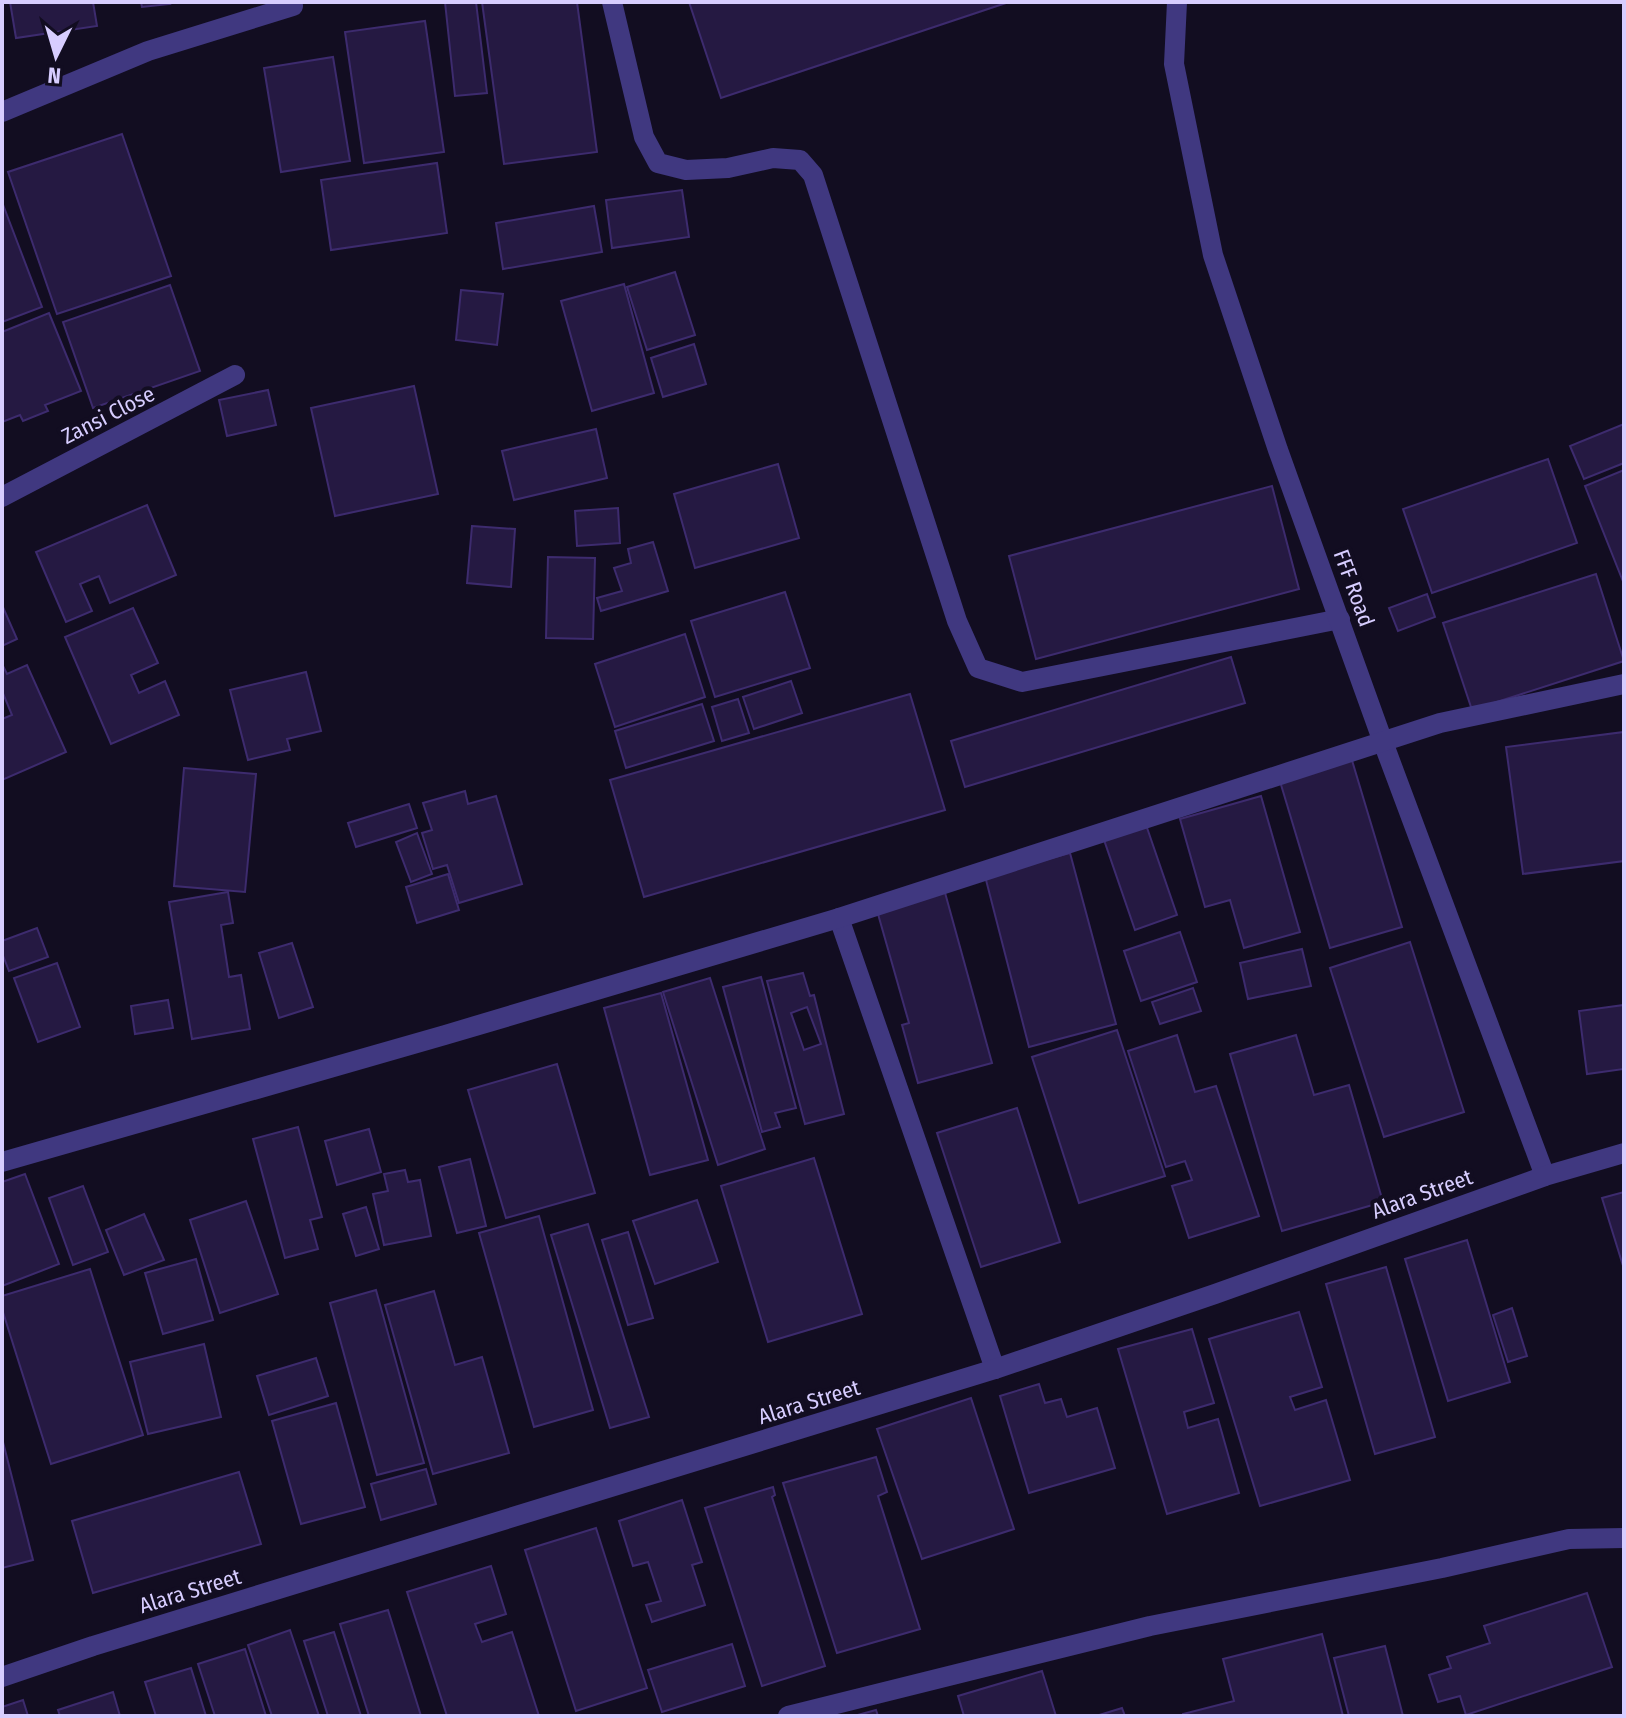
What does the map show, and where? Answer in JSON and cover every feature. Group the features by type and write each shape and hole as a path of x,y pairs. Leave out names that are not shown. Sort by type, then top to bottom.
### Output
{"street":[{"path":"612,2 644,137 658,163 686,170 728,168 773,158 800,160 813,175 957,621 978,668 1022,682 1340,619"},
{"name":"FFF Road","path":"1177,2 1174,64 1213,255 1278,450 1383,742 1545,1176"},
{"path":"2,112 148,51 293,6"},
{"name":"Zansi Close","path":"2,497 235,375"},
{"path":"2,1162 839,918 1440,723 1624,684"},
{"path":"839,918 995,1369"},
{"name":"Alara Street","path":"2,1677 93,1646 995,1369 1545,1176 1624,1153"},
{"path":"788,1716 1150,1626 1442,1568 1569,1539 1624,1538"}],"building":[{"path":"10,2 93,2 97,26 16,38"},
{"path":"141,2 169,2 170,4 142,7"},
{"path":"445,2 476,2 487,93 455,96"},
{"path":"482,2 577,2 597,152 504,164"},
{"path":"689,2 1009,2 721,98"},
{"path":"425,21 444,152 364,163 345,32"},
{"path":"333,57 350,161 281,172 264,68"},
{"path":"122,134 171,276 57,314 8,172"},
{"path":"437,163 447,233 331,250 321,180"},
{"path":"682,190 689,237 612,248 606,200"},
{"path":"2,202 42,307 2,322"},
{"path":"594,206 602,252 503,269 496,223"},
{"path":"675,272 695,335 647,350 627,287"},
{"path":"624,284 654,393 592,411 561,301"},
{"path":"170,285 200,371 93,408 63,322"},
{"path":"461,290 503,294 497,345 456,340"},
{"path":"49,313 81,391 45,405 48,411 23,421 20,415 2,422 2,332"},
{"path":"694,344 706,384 663,397 651,358"},
{"path":"414,386 438,494 335,516 311,408"},
{"path":"268,390 276,425 227,436 219,400"},
{"path":"1624,424 1624,463 1584,479 1570,446"},
{"path":"596,429 607,478 514,500 502,451"},
{"path":"1548,459 1577,543 1432,593 1403,509"},
{"path":"778,464 799,538 695,568 674,494"},
{"path":"1624,470 1624,584 1585,486"},
{"path":"1272,486 1299,589 1036,659 1009,556"},
{"path":"147,505 176,575 110,603 99,576 80,584 92,611 66,622 36,552"},
{"path":"618,508 620,543 577,546 575,511"},
{"path":"472,526 515,529 511,587 467,583"},
{"path":"653,542 668,591 601,611 597,598 622,591 614,568 631,563 628,549"},
{"path":"548,557 595,558 593,639 546,638"},
{"path":"1596,574 1624,661 1472,710 1443,623"},
{"path":"785,592 810,668 715,697 691,621"},
{"path":"1427,594 1435,617 1398,631 1389,608"},
{"path":"2,605 17,639 2,646"},
{"path":"133,608 158,663 131,675 139,693 165,681 179,715 111,744 65,637"},
{"path":"685,634 705,697 615,727 595,664"},
{"path":"1231,657 1245,703 965,787 951,741"},
{"path":"2,664 7,674 27,665 66,752 2,780 2,719 12,715 2,691"},
{"path":"306,672 321,731 287,739 290,750 248,760 230,690"},
{"path":"791,681 802,713 754,729 743,697"},
{"path":"910,694 945,810 644,897 610,780"},
{"path":"738,699 749,733 722,741 712,707"},
{"path":"702,704 714,741 626,768 615,731"},
{"path":"1624,732 1624,861 1523,874 1506,747"},
{"path":"1351,757 1402,927 1330,948 1279,778"},
{"path":"184,768 256,774 245,892 174,886"},
{"path":"465,791 468,804 496,796 522,884 459,903 447,865 433,869 422,833 432,830 423,803"},
{"path":"1261,796 1300,932 1244,948 1230,900 1205,907 1180,819"},
{"path":"409,804 417,828 356,847 348,823"},
{"path":"1144,819 1177,915 1135,930 1102,834"},
{"path":"417,833 432,874 411,882 396,842"},
{"path":"1070,853 1116,1024 1029,1047 985,876"},
{"path":"448,874 459,910 417,923 406,887"},
{"path":"944,889 992,1063 918,1083 902,1025 909,1023 876,907"},
{"path":"228,892 233,923 221,925 229,977 241,975 250,1029 192,1039 169,902"},
{"path":"37,928 48,957 9,971 2,953 2,941"},
{"path":"1180,932 1197,982 1141,1001 1124,951"},
{"path":"1410,942 1464,1112 1384,1137 1330,968"},
{"path":"292,943 313,1007 279,1018 259,953"},
{"path":"1302,949 1311,986 1248,999 1240,963"},
{"path":"57,963 80,1027 38,1042 14,978"},
{"path":"803,973 810,996 814,995 844,1114 805,1124 767,981","holes":["807,1007 821,1044 804,1050 791,1013"]},
{"path":"761,977 796,1108 775,1113 780,1127 762,1132 723,987"},
{"path":"710,978 765,1149 718,1165 663,992"},
{"path":"1193,988 1201,1011 1160,1024 1152,1002"},
{"path":"661,993 708,1160 650,1175 604,1008"},
{"path":"168,1000 173,1028 135,1034 131,1006"},
{"path":"1624,1005 1624,1069 1587,1074 1579,1011"},
{"path":"1117,1030 1165,1176 1079,1203 1032,1057"},
{"path":"1177,1035 1195,1092 1216,1086 1259,1216 1189,1238 1172,1186 1192,1180 1185,1161 1166,1167 1128,1051"},
{"path":"1296,1035 1314,1095 1349,1085 1383,1202 1282,1231 1230,1054"},
{"path":"557,1064 595,1193 506,1218 468,1090"},
{"path":"1017,1108 1060,1242 981,1267 937,1133"},
{"path":"298,1127 322,1217 310,1220 318,1249 285,1258 253,1139"},
{"path":"369,1129 381,1172 337,1185 325,1141"},
{"path":"814,1158 862,1314 768,1342 721,1186"},
{"path":"470,1159 486,1226 457,1233 439,1167"},
{"path":"405,1170 408,1182 420,1180 431,1236 384,1245 373,1194 388,1191 384,1174"},
{"path":"25,1174 59,1264 2,1286 2,1182"},
{"path":"83,1186 108,1252 73,1265 49,1198"},
{"path":"1624,1192 1624,1269 1602,1198"},
{"path":"697,1200 718,1262 655,1284 633,1221"},
{"path":"246,1201 278,1294 220,1313 190,1220"},
{"path":"366,1207 379,1249 356,1256 343,1214"},
{"path":"144,1214 164,1260 124,1275 106,1230"},
{"path":"539,1216 593,1410 534,1427 479,1233"},
{"path":"588,1224 649,1417 610,1428 551,1235"},
{"path":"628,1232 653,1318 628,1325 602,1240"},
{"path":"1467,1240 1510,1382 1448,1401 1405,1259"},
{"path":"196,1259 213,1320 163,1334 145,1273"},
{"path":"1386,1267 1435,1437 1375,1454 1326,1284"},
{"path":"90,1269 143,1435 51,1464 2,1309 2,1296"},
{"path":"376,1290 424,1463 377,1475 330,1303"},
{"path":"434,1291 455,1365 482,1357 509,1453 433,1474 385,1305"},
{"path":"1512,1308 1527,1356 1508,1362 1493,1315"},
{"path":"1299,1312 1322,1387 1290,1397 1295,1410 1326,1400 1350,1480 1260,1506 1209,1339"},
{"path":"1192,1329 1214,1403 1184,1412 1188,1428 1218,1419 1239,1493 1167,1514 1118,1349"},
{"path":"204,1344 221,1417 148,1434 130,1362"},
{"path":"316,1358 328,1396 269,1415 257,1376"},
{"path":"1039,1384 1045,1403 1061,1399 1067,1417 1097,1408 1115,1468 1029,1493 1000,1396"},
{"path":"971,1398 1014,1529 922,1559 877,1429"},
{"path":"336,1403 365,1507 301,1524 272,1421"},
{"path":"2,1443 33,1560 2,1568"},
{"path":"876,1457 887,1492 878,1496 920,1629 837,1653 783,1483"},
{"path":"426,1469 436,1504 381,1520 371,1484"},
{"path":"239,1472 261,1544 93,1593 72,1521"},
{"path":"773,1487 775,1495 772,1497 825,1666 762,1686 705,1508"},
{"path":"682,1500 702,1562 692,1565 705,1605 652,1622 646,1605 661,1601 648,1562 633,1566 619,1521"},
{"path":"596,1528 647,1688 576,1711 525,1550"},
{"path":"491,1566 506,1614 475,1624 482,1642 512,1632 539,1716 447,1716 407,1592"},
{"path":"1587,1593 1612,1667 1466,1715 1460,1696 1438,1702 1429,1675 1451,1668 1447,1657 1490,1643 1484,1626"},
{"path":"388,1610 421,1716 369,1716 340,1624"},
{"path":"290,1630 319,1716 272,1716 248,1645"},
{"path":"334,1632 361,1716 328,1716 304,1641"},
{"path":"1322,1634 1343,1716 1183,1716 1234,1701 1223,1659"},
{"path":"732,1644 745,1686 662,1712 648,1670"},
{"path":"1385,1646 1403,1716 1349,1716 1334,1658"},
{"path":"245,1649 266,1716 215,1716 198,1664"},
{"path":"191,1668 206,1716 156,1716 145,1682"},
{"path":"1042,1671 1056,1716 964,1716 958,1696"},
{"path":"113,1692 120,1716 60,1716 58,1710"},
{"path":"23,1700 28,1716 2,1716 2,1707"},
{"path":"1122,1708 1125,1716 1096,1716"},
{"path":"876,1710 878,1716 854,1716"}]}
